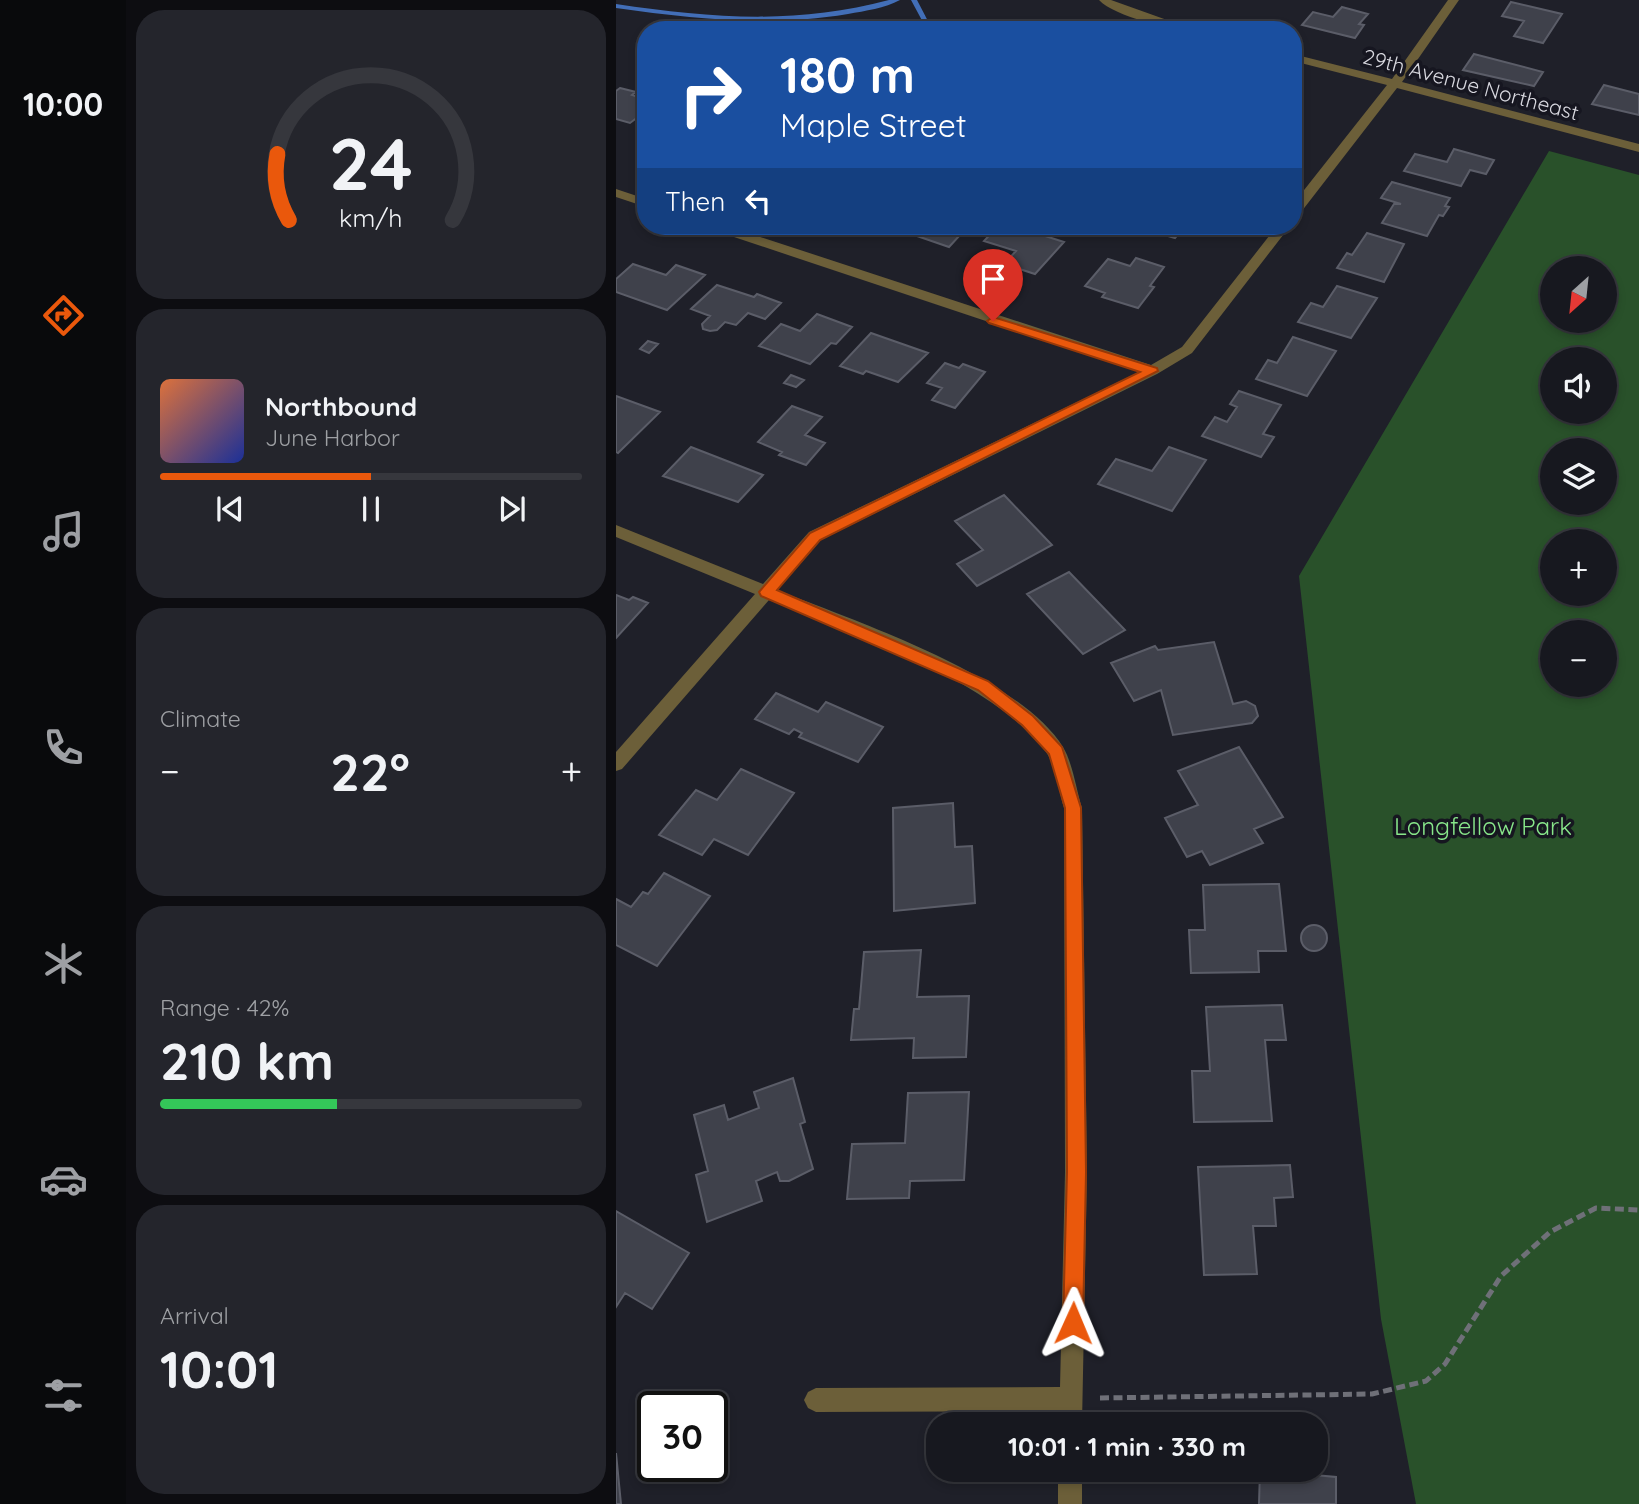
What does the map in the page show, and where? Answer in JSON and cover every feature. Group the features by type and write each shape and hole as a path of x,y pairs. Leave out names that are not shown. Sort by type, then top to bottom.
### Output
{"street":[{"path":"1104,0 1112,6 1161,21"},
{"path":"1302,201 1394,83 1454,0"},
{"name":"29th Avenue Northeast","path":"1302,59 1639,148"},
{"path":"616,193 637,200"},
{"path":"742,235 1152,371"},
{"path":"616,764 815,536 1152,371 1187,350 1277,235"},
{"path":"616,530 983,686 1027,720 1056,751 1073,808 1076,1172 1071,1412"},
{"path":"816,1400 1071,1399"},
{"path":"1070,1482 1070,1504"}],"path":[{"path":"1071,1399 1372,1394 1426,1381 1445,1364 1502,1276 1549,1232 1597,1208 1639,1210"}],"green space":[{"name":"Longfellow Park","path":"1549,151 1639,175 1639,1504 1416,1504 1381,1319 1299,576"}],"building":[{"path":"1511,2 1562,14 1543,43 1514,36 1524,21 1502,16"},
{"path":"1342,7 1368,14 1359,24 1364,25 1355,38 1302,25 1313,12 1333,17"},
{"path":"1474,54 1543,72 1534,86 1463,70"},
{"path":"1604,85 1639,94 1639,115 1592,104"},
{"path":"620,88 636,92 632,95 637,97 637,118 630,123 616,119 616,91"},
{"path":"1454,149 1494,160 1486,174 1470,170 1461,186 1404,171 1415,154 1447,162"},
{"path":"1392,182 1450,198 1445,206 1449,207 1443,216 1439,215 1427,236 1382,223 1394,204 1401,204 1381,198"},
{"path":"1367,233 1404,244 1384,282 1337,268 1347,253 1352,255"},
{"path":"918,235 960,235 949,247"},
{"path":"990,235 1042,235 1064,242 1035,274 1004,264 1016,251 984,241"},
{"path":"1136,258 1164,267 1150,286 1154,287 1138,308 1102,297 1105,293 1085,286 1108,259 1130,266"},
{"path":"633,264 666,275 676,265 705,275 667,310 616,292 616,279"},
{"path":"717,285 754,297 757,294 781,303 765,319 748,313 736,325 725,322 717,330 710,331 703,329 702,324 710,316 691,309"},
{"path":"1337,286 1377,298 1351,338 1298,322 1311,303 1323,307"},
{"path":"817,314 852,327 836,344 831,343 810,364 759,346 781,324 800,331"},
{"path":"871,333 928,353 898,382 840,366"},
{"path":"1293,337 1336,351 1307,396 1256,379 1268,360 1277,363"},
{"path":"648,341 658,344 649,353 640,349"},
{"path":"945,363 959,368 963,364 985,372 955,408 932,400 942,388 927,383"},
{"path":"791,375 804,380 796,387 784,383"},
{"path":"1239,391 1281,405 1263,434 1274,437 1261,457 1202,436 1215,417 1227,422 1237,407 1230,404"},
{"path":"616,396 660,412 618,453 616,452"},
{"path":"792,406 822,417 805,435 825,443 806,465 779,455 782,452 758,442"},
{"path":"691,447 763,475 738,502 663,476"},
{"path":"1169,447 1206,460 1172,511 1098,484 1116,459 1152,471"},
{"path":"1004,495 1052,545 977,586 957,564 983,550 955,521"},
{"path":"1069,572 1125,630 1083,654 1027,594"},
{"path":"616,595 629,600 633,597 648,603 616,638"},
{"path":"1214,642 1233,704 1246,701 1255,706 1258,716 1252,723 1173,735 1161,690 1134,701 1111,663 1155,646 1158,650"},
{"path":"776,693 818,712 826,702 883,727 858,762 799,737 802,733 794,729 789,734 755,719"},
{"path":"1239,747 1283,817 1254,829 1263,843 1210,865 1202,851 1187,857 1165,818 1198,805 1178,771"},
{"path":"741,769 794,793 748,855 714,839 702,855 659,835 696,790 717,800"},
{"path":"953,803 955,847 972,846 975,903 894,911 893,808"},
{"path":"664,873 710,896 657,966 616,945 616,899 631,907 643,892 648,894"},
{"path":"1279,884 1286,951 1258,951 1259,972 1191,973 1189,930 1205,930 1203,885"},
{"path":"1314,925 1323,929 1327,938 1323,947 1314,951 1305,947 1301,938 1305,929"},
{"path":"921,950 917,997 969,996 966,1057 913,1058 914,1038 851,1040 854,1009 859,1009 864,952"},
{"path":"1282,1005 1286,1040 1265,1040 1272,1121 1194,1122 1192,1071 1210,1071 1206,1007"},
{"path":"793,1078 805,1122 800,1124 813,1169 789,1181 780,1181 777,1172 756,1181 762,1201 707,1222 696,1175 708,1171 694,1115 724,1105 728,1120 759,1108 754,1092"},
{"path":"969,1092 964,1180 910,1181 909,1198 847,1199 852,1144 905,1143 908,1093"},
{"path":"1290,1165 1293,1197 1274,1198 1276,1226 1253,1226 1257,1274 1204,1275 1198,1167"},
{"path":"616,1211 689,1253 652,1309 625,1293 616,1307"},
{"path":"616,1453 621,1504 616,1504"},
{"path":"1328,1476 1336,1477 1336,1504 1259,1504 1260,1482 1328,1482"}],"waterway":[{"path":"616,6 757,20 827,15 897,0"},
{"path":"914,0 925,21"}],"route":[{"path":"993,321 1152,371 815,536 766,592 874,636 983,686 1027,720 1056,751 1073,808 1076,1172 1073,1323"}]}
